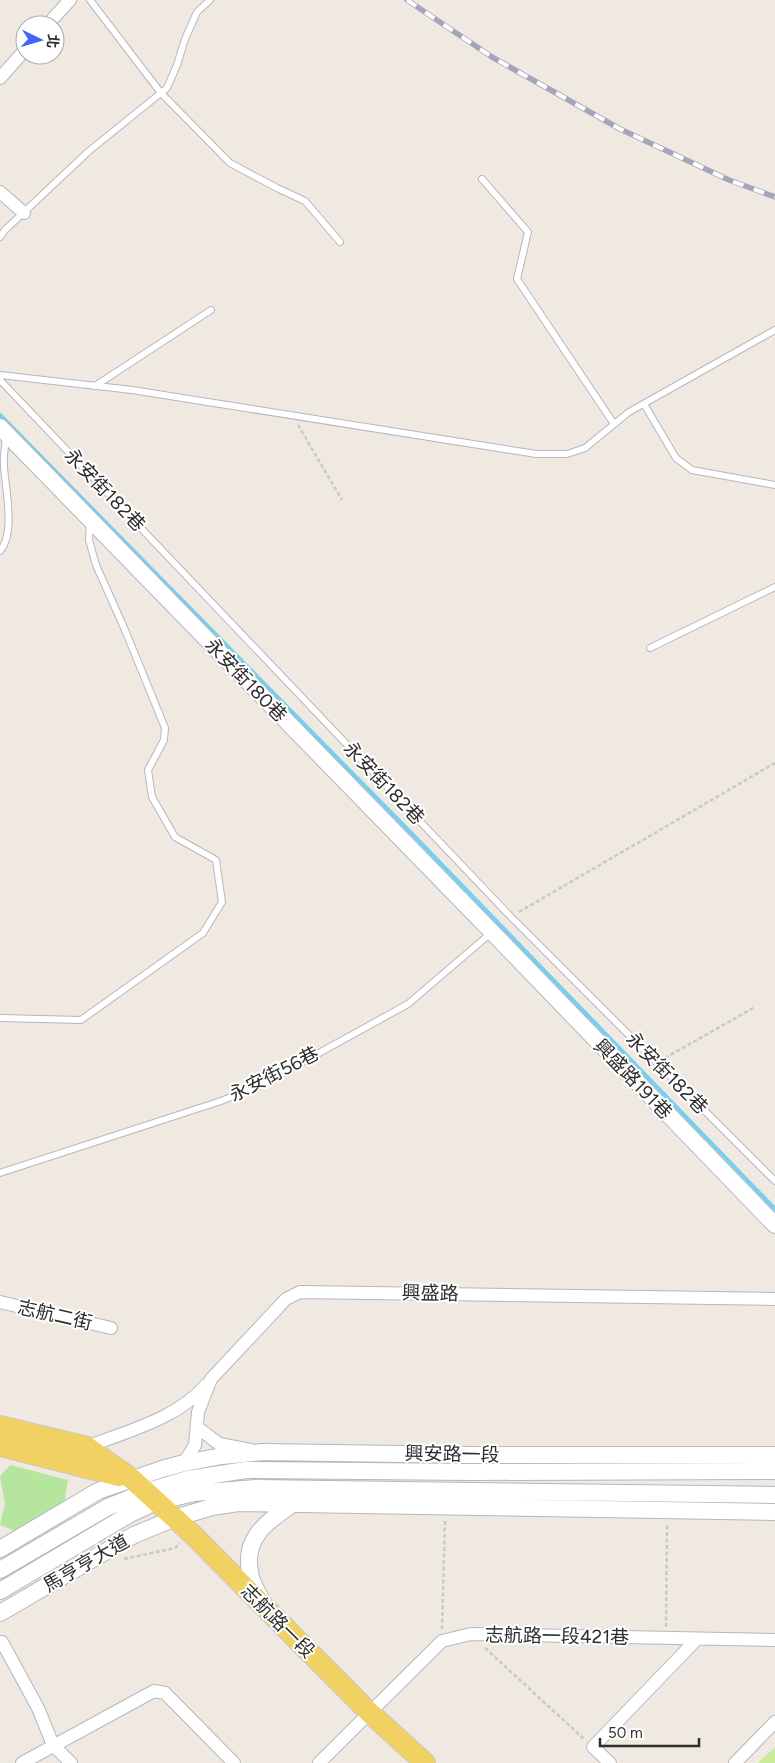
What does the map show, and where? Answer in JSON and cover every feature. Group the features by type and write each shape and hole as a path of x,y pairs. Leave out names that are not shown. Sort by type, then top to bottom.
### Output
{"main road":[{"name":"志航路一段","path":"0,1426 87,1447 144,1491 190,1532 369,1712 425,1763"},
{"name":"志航路一段","path":"0,1446 77,1464 144,1491"}],"street":[{"path":"56,15 70,0"},
{"path":"0,78 15,61"},
{"path":"0,192 24,212"},
{"name":"永安街180巷","path":"3,431 492,932"},
{"name":"興盛路191巷","path":"492,932 775,1225"},
{"name":"興盛路","path":"184,1463 195,1445 198,1412 211,1380 286,1299 300,1292 775,1299"},
{"name":"志航二街","path":"0,1302 110,1328"},
{"path":"87,1447 162,1418 198,1395 211,1380"},
{"path":"197,1428 219,1444 263,1452"},
{"name":"興安路一段","path":"144,1491 184,1463 222,1456 263,1452 446,1463"},
{"name":"興安路一段","path":"144,1491 188,1479 246,1470 446,1463 668,1463 775,1455"},
{"name":"興安路一段","path":"668,1463 775,1471"},
{"name":"興安路一段","path":"144,1491 194,1493 256,1488 309,1489 445,1498 668,1503 775,1512"},
{"path":"265,1608 251,1577 251,1543 258,1531 273,1516 293,1504 309,1489"},
{"path":"0,1549 98,1491 144,1491"},
{"name":"馬亨亨大道","path":"0,1570 108,1507 144,1491"},
{"name":"馬亨亨大道","path":"0,1591 130,1514 144,1491"},
{"name":"興安路一段","path":"668,1503 775,1496"},
{"name":"興安路一段","path":"174,1518 212,1507 238,1503 293,1504 445,1498"},
{"name":"馬亨亨大道","path":"0,1613 134,1535 174,1518"},
{"name":"志航路一段421巷","path":"442,1641 471,1634 775,1640"},
{"path":"610,1763 592,1747 697,1639"},
{"path":"318,1763 442,1641"},
{"path":"2,1642 38,1708 53,1745 71,1763"},
{"path":"22,1763 154,1691 165,1693 234,1763"},
{"path":"736,1763 775,1722"}],"lane":[{"path":"90,0 161,92 230,163 305,201 340,242"},
{"path":"0,237 89,151 167,88 185,39 198,12 210,0"},
{"path":"482,179 528,232 517,279 614,424"},
{"path":"95,386 211,310"},
{"path":"0,374 292,415 536,454 567,454 584,448 629,412 775,330"},
{"name":"永安街182巷","path":"0,380 511,917 775,1180"},
{"path":"644,404 676,458 692,470 775,485"},
{"path":"0,551 7,535 8,513 3,431"},
{"path":"0,1018 81,1020 203,933 222,902 216,860 175,836 152,797 148,770 164,740 162,717 96,566 89,540 90,518"},
{"path":"650,648 775,586"},
{"name":"永安街56巷","path":"0,1173 221,1101 261,1085 408,1004 492,932"}],"path":[{"path":"292,415 342,500"},
{"path":"511,917 775,763"},
{"path":"656,1062 755,1007"},
{"path":"442,1641 445,1498"},
{"path":"666,1638 668,1503"},
{"path":"122,1560 174,1548 190,1532"},
{"path":"471,1634 592,1747"}],"green space":[{"path":"10,1465 68,1480 64,1505 15,1531 0,1525 5,1504 0,1476"},
{"path":"775,1747 775,1763 758,1763"}],"waterway":[{"path":"0,415 416,838 775,1209"}],"railway":[{"path":"407,0 492,57 620,129 729,180 775,197"}]}
